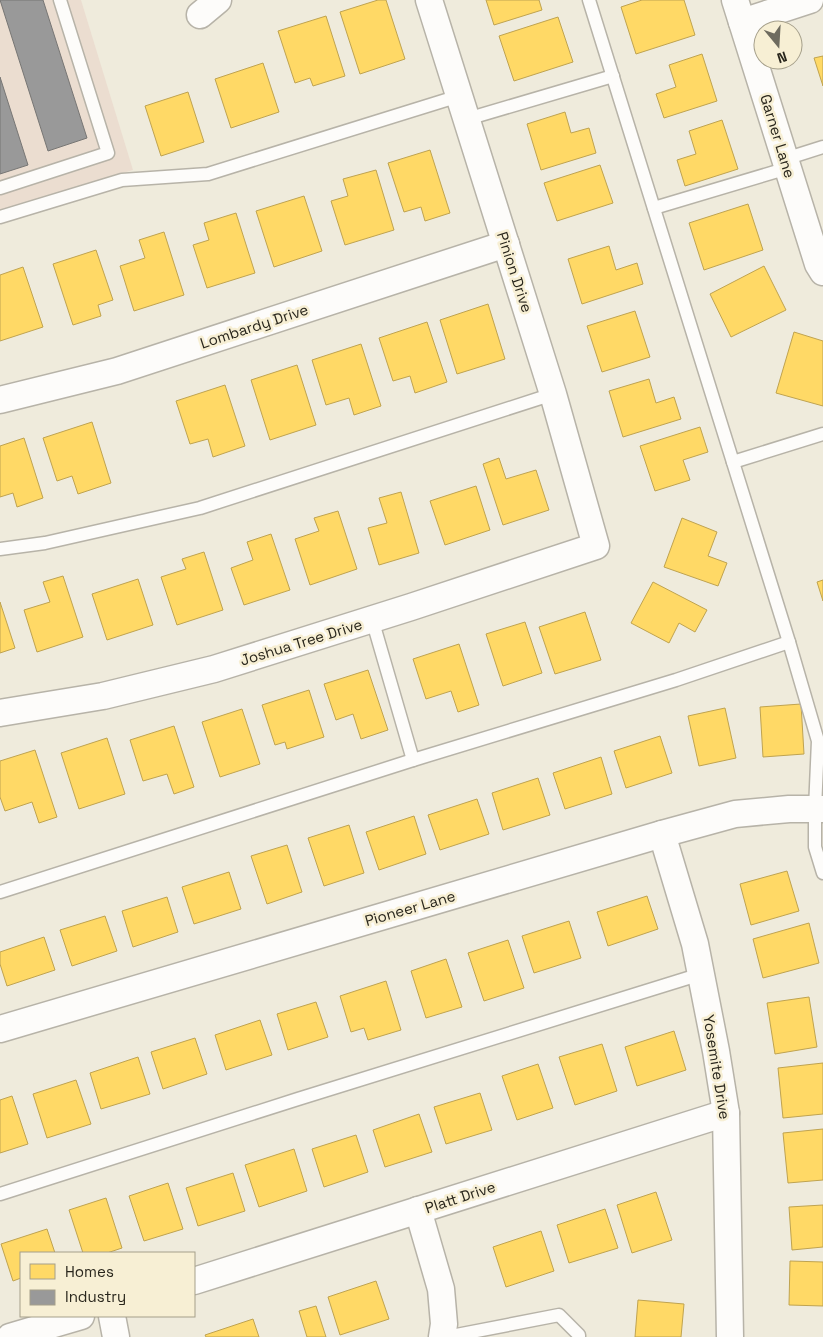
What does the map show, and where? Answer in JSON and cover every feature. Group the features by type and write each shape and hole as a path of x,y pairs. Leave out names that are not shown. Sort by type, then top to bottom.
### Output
{"street":[{"name":"Pinion Drive","path":"429,0 553,394 596,546"},
{"path":"738,11 810,0"},
{"name":"Garner Lane","path":"738,11 818,264 823,272"},
{"name":"Lombardy Drive","path":"0,400 117,371 506,244"},
{"name":"Joshua Tree Drive","path":"0,713 103,696 205,672 596,546"},
{"name":"Pioneer Lane","path":"0,1029 735,814 819,809"},
{"name":"Yosemite Drive","path":"662,834 695,944 726,1113 730,1337"},
{"name":"Platt Drive","path":"195,1281 726,1113"},
{"path":"418,1210 442,1289 444,1324 442,1337"},
{"path":"10,1337 78,1317"},
{"path":"112,1317 116,1337"}],"lane":[{"path":"0,188 108,153 60,0"},
{"path":"589,0 789,642 818,741 819,809 815,847 823,873"},
{"path":"0,217 122,180 208,174 463,108 613,76"},
{"path":"654,208 786,164 823,147"},
{"path":"0,549 45,542 200,508 553,394"},
{"path":"733,462 823,434"},
{"path":"372,619 413,760"},
{"path":"0,892 413,760 676,680 789,642"},
{"path":"0,1194 307,1096 701,974"},
{"path":"446,1337 559,1315 579,1337"}],"shaded area":[{"path":"0,0 81,0 133,170 0,210"}],"building: Homes":[{"path":"378,0 386,0 405,59 360,74 340,12"},
{"path":"486,0 539,0 542,10 494,25"},
{"path":"642,0 684,0 695,35 636,54 621,7"},
{"path":"326,16 345,76 313,86 310,78 295,83 278,31"},
{"path":"558,17 573,62 514,81 499,36"},
{"path":"702,54 717,101 664,118 656,94 676,87 669,65"},
{"path":"823,56 823,86 814,58"},
{"path":"263,63 279,112 231,128 215,79"},
{"path":"188,92 204,142 161,156 145,106"},
{"path":"565,112 571,133 589,128 596,153 541,170 527,124"},
{"path":"722,120 738,169 685,186 677,160 696,154 689,131"},
{"path":"430,150 450,213 425,221 421,207 404,212 388,163"},
{"path":"600,165 613,203 557,221 544,183"},
{"path":"376,170 394,230 345,245 331,201 348,196 343,179"},
{"path":"304,196 322,251 274,267 256,211"},
{"path":"748,204 763,250 704,270 689,223"},
{"path":"236,213 255,273 207,288 193,245 209,240 204,223"},
{"path":"164,232 184,295 134,311 120,266 145,258 139,240"},
{"path":"609,246 616,270 637,263 643,284 582,304 568,259"},
{"path":"96,250 113,300 98,305 101,316 73,325 53,264"},
{"path":"764,266 786,310 731,337 710,294"},
{"path":"23,267 43,327 0,341 0,275"},
{"path":"488,304 505,359 457,374 440,320"},
{"path":"635,311 650,357 602,372 587,326"},
{"path":"427,322 447,382 415,393 410,376 393,381 379,338"},
{"path":"794,332 823,341 823,406 776,393"},
{"path":"361,344 381,406 354,415 349,398 326,405 312,360"},
{"path":"297,365 316,425 270,440 251,380"},
{"path":"649,379 656,403 674,397 681,419 623,437 609,391"},
{"path":"225,385 245,446 213,457 208,439 190,444 176,401"},
{"path":"92,422 111,483 78,494 72,476 57,481 43,438"},
{"path":"700,427 708,452 683,460 690,480 655,491 640,446"},
{"path":"24,438 43,498 17,507 13,493 0,497 0,446"},
{"path":"499,458 506,479 536,470 549,510 503,525 483,464"},
{"path":"476,486 490,530 445,545 430,501"},
{"path":"401,492 419,553 379,565 368,528 387,523 379,498"},
{"path":"338,511 357,569 310,585 295,539 319,531 314,518"},
{"path":"682,518 717,532 708,556 727,563 718,586 664,567"},
{"path":"271,534 290,590 244,605 231,568 253,560 247,542"},
{"path":"204,552 223,610 177,625 161,577 186,569 182,559"},
{"path":"63,576 83,637 37,652 24,610 50,602 43,582"},
{"path":"138,579 153,625 107,640 92,594"},
{"path":"823,580 823,601 817,582"},
{"path":"653,582 707,610 695,632 679,623 669,643 631,623"},
{"path":"0,602 15,648 0,653"},
{"path":"585,612 601,660 555,674 539,627"},
{"path":"525,622 542,673 503,686 486,634"},
{"path":"459,644 479,705 458,712 451,691 426,699 413,659"},
{"path":"368,670 388,730 361,739 353,714 336,720 324,684"},
{"path":"309,690 324,737 287,749 285,742 275,745 262,705"},
{"path":"801,704 804,754 763,757 760,707"},
{"path":"725,708 736,758 699,766 688,716"},
{"path":"242,709 260,764 220,777 202,722"},
{"path":"174,726 194,787 174,794 167,774 143,781 130,740"},
{"path":"660,736 672,773 626,788 614,751"},
{"path":"107,738 125,794 79,809 61,753"},
{"path":"35,750 57,817 39,823 32,802 5,811 0,797 0,761"},
{"path":"601,757 612,794 565,809 553,773"},
{"path":"538,778 550,815 503,830 492,793"},
{"path":"477,799 489,834 440,850 428,815"},
{"path":"414,816 426,854 379,870 366,832"},
{"path":"349,825 364,873 324,886 308,838"},
{"path":"287,845 302,892 267,904 251,856"},
{"path":"787,871 799,911 751,925 740,884"},
{"path":"229,872 241,909 194,924 182,887"},
{"path":"647,896 658,929 608,946 597,912"},
{"path":"167,897 178,932 133,947 122,911"},
{"path":"105,916 117,951 72,966 60,930"},
{"path":"569,921 581,958 534,973 522,936"},
{"path":"809,923 819,963 763,978 753,939"},
{"path":"44,937 55,970 7,986 0,964 0,952"},
{"path":"508,940 524,988 484,1001 468,953"},
{"path":"446,959 462,1007 426,1018 411,971"},
{"path":"386,981 401,1030 368,1040 364,1028 351,1032 340,996"},
{"path":"809,997 817,1047 775,1054 767,1003"},
{"path":"316,1002 328,1037 288,1050 277,1014"},
{"path":"260,1020 272,1055 226,1070 215,1035"},
{"path":"674,1031 686,1070 637,1086 625,1047"},
{"path":"195,1038 207,1074 163,1089 151,1052"},
{"path":"602,1044 617,1091 575,1105 559,1057"},
{"path":"138,1057 150,1094 101,1109 90,1073"},
{"path":"823,1063 823,1114 783,1118 778,1068"},
{"path":"538,1064 553,1108 517,1120 502,1076"},
{"path":"76,1080 91,1124 47,1138 33,1094"},
{"path":"480,1093 492,1130 446,1144 434,1107"},
{"path":"12,1096 28,1144 0,1153 0,1100"},
{"path":"419,1114 432,1152 385,1167 373,1130"},
{"path":"823,1129 823,1180 788,1183 783,1133"},
{"path":"356,1135 368,1172 324,1187 312,1149"},
{"path":"294,1149 307,1191 259,1207 245,1165"},
{"path":"233,1173 245,1211 198,1226 186,1188"},
{"path":"168,1183 183,1229 144,1241 129,1196"},
{"path":"656,1192 672,1240 632,1253 617,1205"},
{"path":"106,1198 122,1248 110,1252 83,1252 69,1210"},
{"path":"823,1205 823,1247 792,1250 789,1207"},
{"path":"605,1209 618,1248 569,1263 557,1225"},
{"path":"47,1229 55,1252 20,1252 20,1278 13,1281 1,1244"},
{"path":"541,1231 554,1271 506,1287 493,1247"},
{"path":"790,1261 823,1262 823,1306 789,1305"},
{"path":"376,1281 389,1319 340,1335 328,1297"},
{"path":"638,1300 684,1304 681,1337 635,1337"},
{"path":"316,1306 326,1337 307,1337 299,1311"},
{"path":"253,1319 259,1337 206,1337 205,1335"}],"building: Industry":[{"path":"0,0 43,0 87,138 48,151"},
{"path":"0,77 28,165 0,174"}]}
